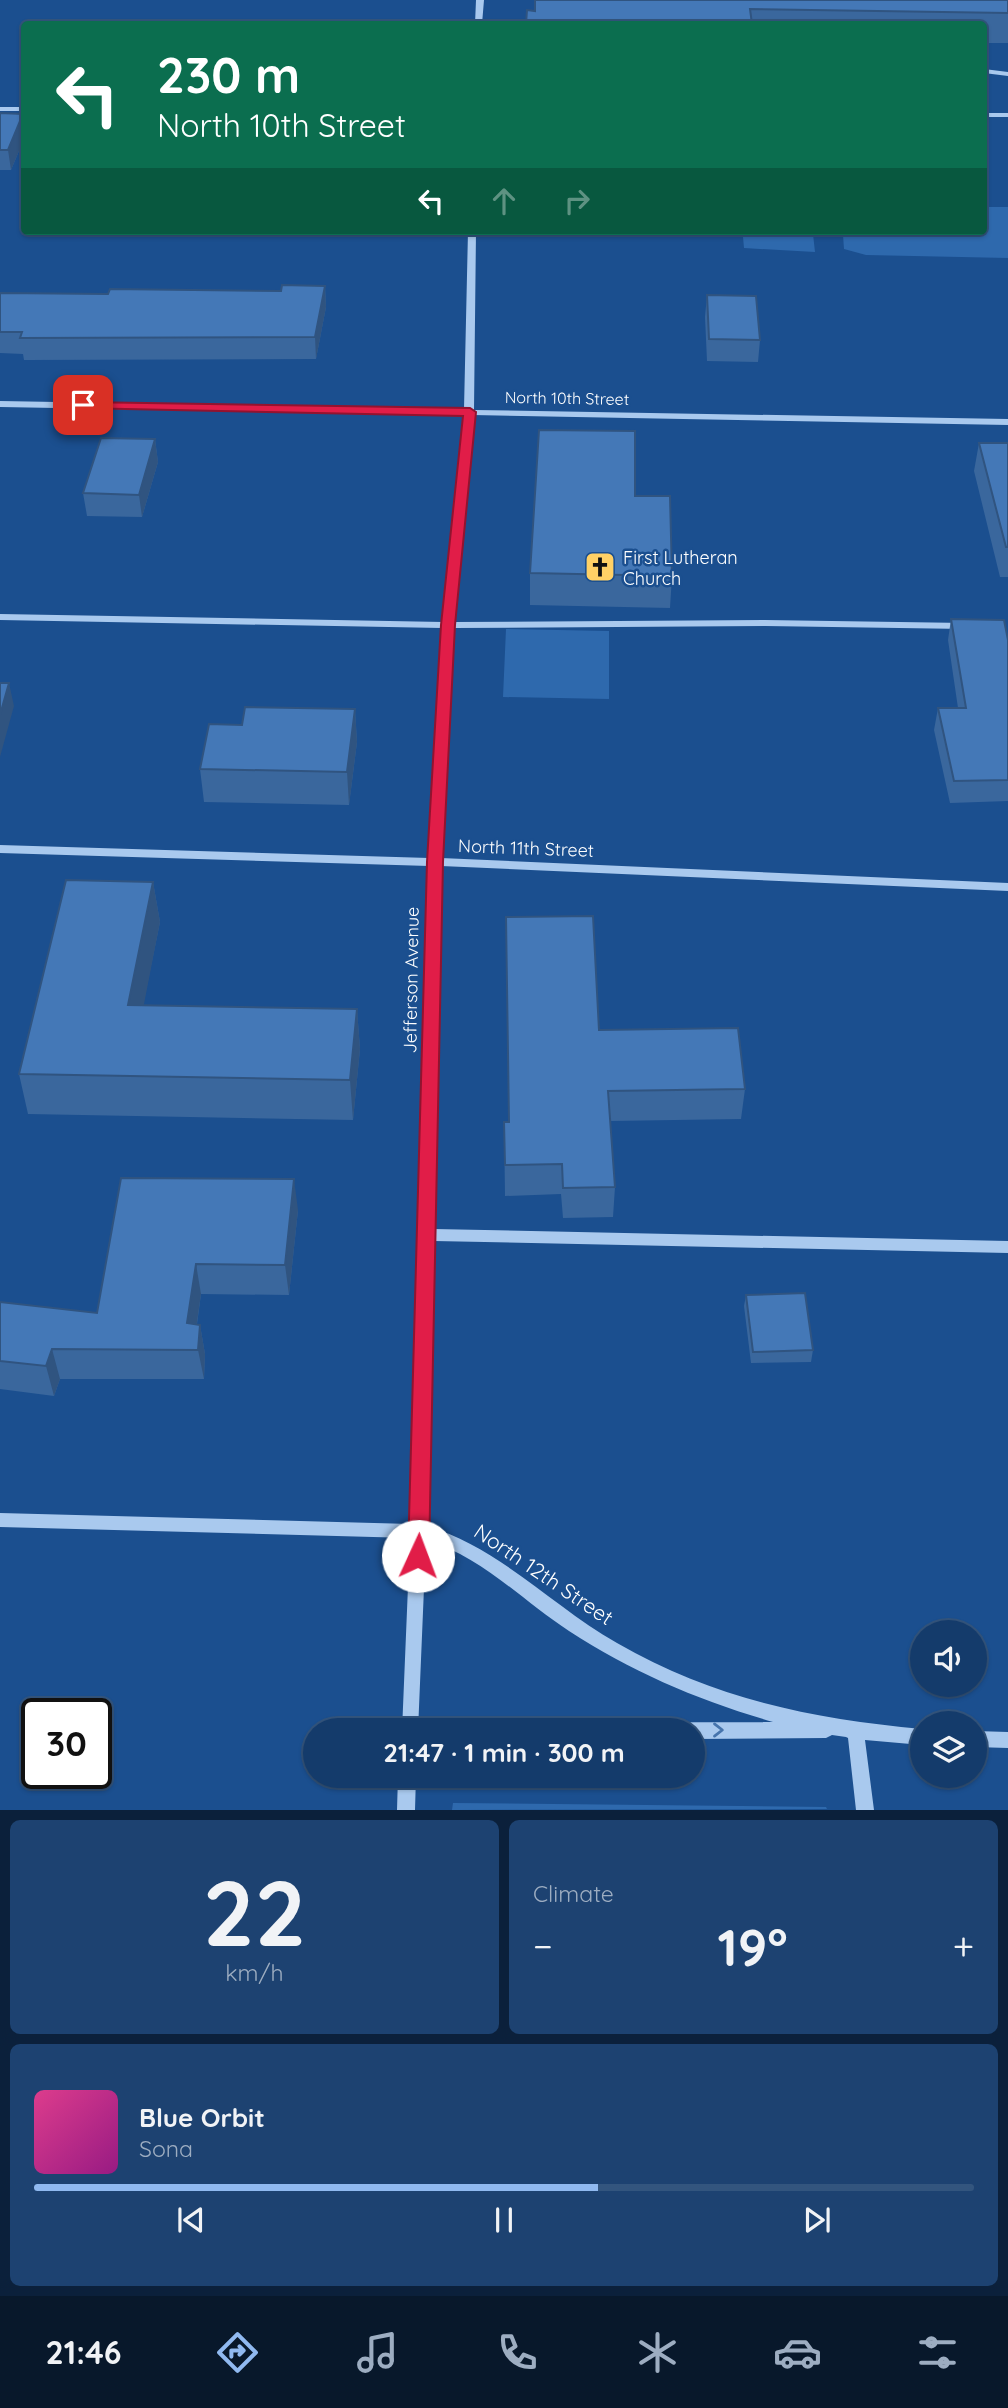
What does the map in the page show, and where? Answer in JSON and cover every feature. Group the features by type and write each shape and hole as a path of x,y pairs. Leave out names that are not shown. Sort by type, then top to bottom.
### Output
{"street":[{"path":"479,21 480,0"},
{"path":"987,71 1008,74"},
{"path":"0,109 21,109"},
{"path":"987,115 1008,115"},
{"name":"Jefferson Avenue","path":"411,1718 428,1235 435,862 448,625 470,412 472,235"},
{"name":"North 10th Street","path":"0,404 1008,422"},
{"path":"0,617 448,625 765,623 981,626"},
{"name":"North 11th Street","path":"0,849 435,862 1008,887"},
{"path":"428,1235 1008,1247"},
{"name":"North 12th Street","path":"0,1520 419,1531 470,1548 573,1625 675,1680 739,1704 855,1730 910,1736"},
{"path":"705,1730 855,1730 865,1810"},
{"path":"987,1739 1008,1740"},
{"path":"406,1810 407,1788"}],"shaded area":[{"path":"987,207 1008,207 1008,258 866,255 844,249 843,235 987,235"},
{"path":"724,235 813,235 815,252 744,248 743,237"},
{"path":"506,629 609,631 609,699 503,697"},
{"path":"453,1803 826,1807 827,1809 452,1810"}],"building":[{"path":"535,0 1008,0 1008,13 750,9 752,21 526,21 527,10 535,11"},
{"path":"0,113 21,114 8,150 0,150"},
{"path":"282,285 325,286 315,337 20,338 22,332 0,332 0,293 108,294 110,289 281,291"},
{"path":"707,295 756,296 760,340 709,339"},
{"name":"First Lutheran Church","path":"539,430 635,431 635,496 670,496 672,576 530,573"},
{"path":"101,438 155,439 139,495 83,493"},
{"path":"979,443 1008,443 1008,547 1006,547"},
{"path":"951,619 1004,620 1008,640 1008,780 954,781 938,708 966,708"},
{"path":"0,683 9,683 0,715"},
{"path":"245,707 355,709 347,772 200,769 209,724 242,725"},
{"path":"66,880 153,882 128,1005 357,1009 350,1080 19,1074"},
{"path":"593,916 599,1030 738,1028 745,1089 608,1091 615,1187 563,1188 562,1164 505,1165 504,1122 509,1122 506,917"},
{"path":"121,1178 294,1179 285,1265 196,1264 187,1323 200,1325 198,1350 52,1349 46,1366 0,1361 0,1302 97,1313"},
{"path":"805,1293 813,1350 753,1352 746,1295"}],"place":[{"name":"First Lutheran Church","path":"600,567"}],"route":[{"path":"83,405 470,412 448,625 435,862 428,1235 418,1556"}]}
